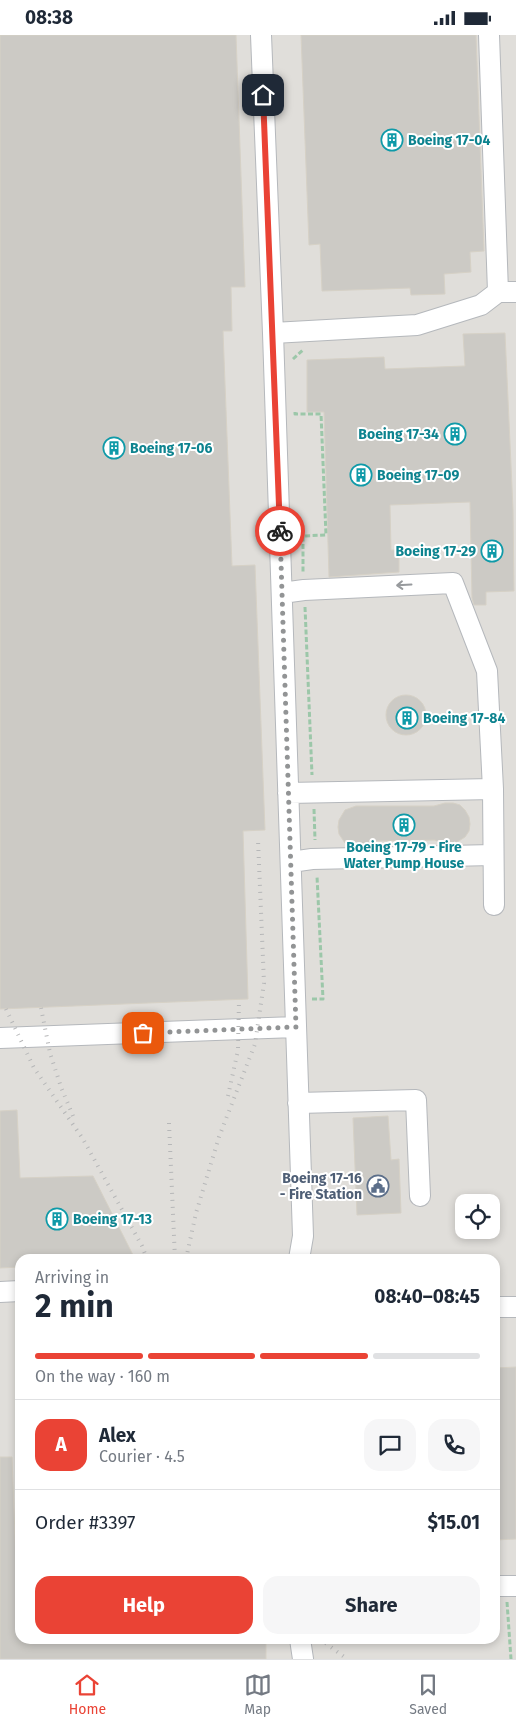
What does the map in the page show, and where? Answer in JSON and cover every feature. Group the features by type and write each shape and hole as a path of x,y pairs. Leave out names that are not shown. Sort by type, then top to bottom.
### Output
{"lane":[{"path":"261,35 273,333 303,1236 300,1254"},
{"path":"273,333 417,325 480,305 507,292 488,35"},
{"path":"282,593 304,590 453,583 487,671 494,905"},
{"path":"288,793 492,789"},
{"path":"291,862 312,859 492,855"},
{"path":"0,1038 296,1027"},
{"path":"298,1103 416,1100 420,1195"},
{"path":"0,1292 15,1291"},
{"path":"500,1307 516,1307"},
{"path":"301,1644 303,1659"}],"path":[{"path":"506,1589 511,1659"}],"shaded area":[{"path":"0,35 516,35 516,1659 0,1659"}],"building":[{"name":"Boeing 17-06","path":"0,35 236,35 245,287 231,287 232,331 223,331 232,566 255,565 265,830 243,831 248,999 0,1009"},
{"name":"Boeing 17-04","path":"301,35 476,35 484,251 470,252 471,272 444,274 445,294 411,295 410,288 322,291 320,244 309,245"},
{"path":"505,333 513,509 514,591 486,592 486,605 474,605 472,598 470,502 390,505 391,550 399,550 399,572 329,577 324,412 307,412 307,360 384,357 385,369 465,366 463,334"},
{"name":"Boeing 17-84","path":"406,695 420,701 426,715 420,729 406,735 392,729 386,715 392,701"},
{"name":"Boeing 17-79 - Fire Water Pump House","path":"445,803 460,805 469,817 469,831 465,837 454,844 442,844 435,840 376,841 369,846 350,846 345,843 339,834 339,820 345,810 356,806 434,806"},
{"name":"Boeing 17-13","path":"17,1110 20,1178 93,1176 132,1254 15,1254 15,1267 0,1268 0,1111"},
{"name":"Boeing 17-16 - Fire Station","path":"388,1116 391,1160 399,1159 401,1213 357,1215 353,1118"},
{"path":"516,1367 516,1539 500,1540 500,1368"},
{"path":"0,1457 12,1457 15,1536 15,1644 266,1644 266,1659 0,1659"}],"railway":[{"path":"187,1254 196,1213 219,1137 255,1044 264,983 258,840"},
{"path":"228,1096 238,1050 239,1000"},
{"path":"41,1008 50,1053 73,1116"},
{"path":"6,1009 34,1068 83,1139 145,1254"},
{"path":"169,1123 175,1254"},
{"path":"327,1644 347,1659"}],"way so far":[{"path":"143,1033 296,1027 280,531"}],"place":[{"name":"Boeing 17-04","path":"392,140"},
{"name":"Boeing 17-34","path":"455,434"},
{"name":"Boeing 17-06","path":"114,448"},
{"name":"Boeing 17-09","path":"361,475"},
{"name":"Boeing 17-29","path":"492,551"},
{"name":"Boeing 17-84","path":"407,718"},
{"name":"Boeing 17-79 - Fire Water Pump House","path":"404,825"},
{"name":"Boeing 17-16 - Fire Station","path":"378,1186"},
{"name":"Boeing 17-13","path":"57,1219"}],"route":[{"path":"263,95 280,531"}]}
